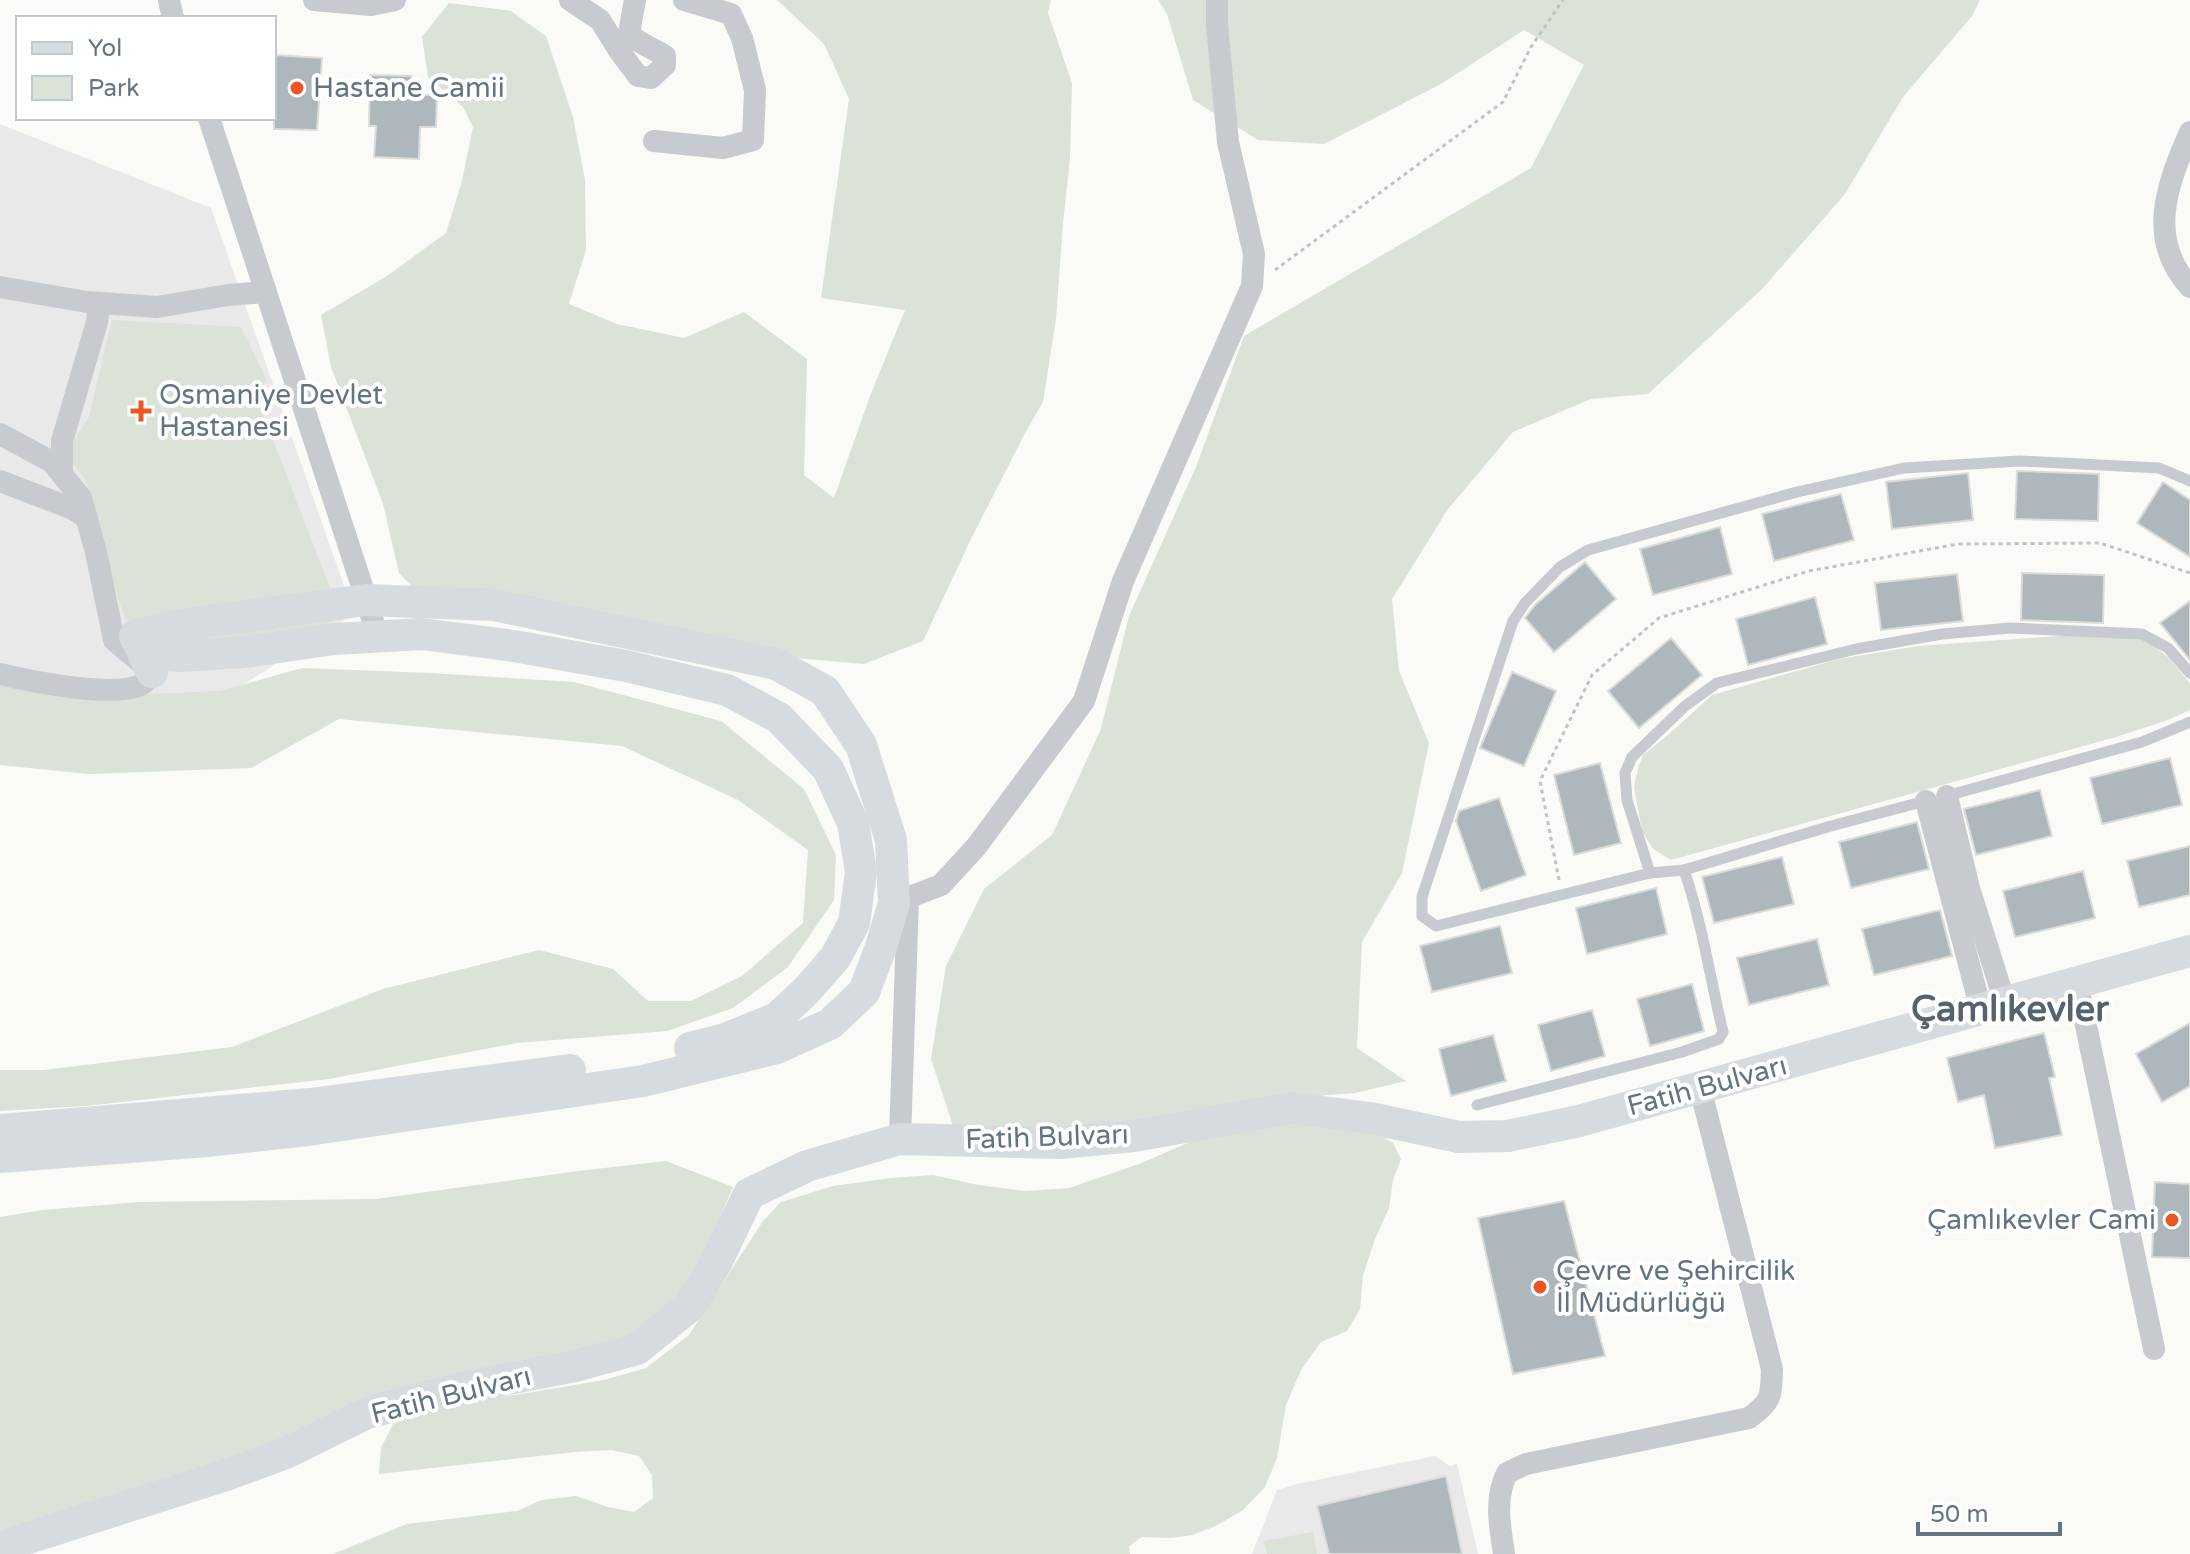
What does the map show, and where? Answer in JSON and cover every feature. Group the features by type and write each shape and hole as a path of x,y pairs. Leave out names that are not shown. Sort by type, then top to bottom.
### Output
{"street":[{"path":"314,0 371,5 395,0"},
{"path":"570,0 600,20 638,76 651,78 665,65 665,56 629,33 635,0"},
{"path":"654,141 723,148 753,140 755,90 737,26 731,14 684,0"},
{"path":"0,1157 308,1130 643,1081 777,1048 830,1024 864,992 901,900 941,885 976,847 1084,701 1123,581 1252,286 1254,254 1228,142 1217,0"},
{"path":"210,120 377,634 371,637"},
{"path":"2190,132 2169,188 2163,233 2173,264 2190,287"},
{"path":"0,287 99,303 157,307 265,292"},
{"path":"62,474 62,441 97,322 99,303"},
{"path":"0,434 52,462 81,498 114,640 152,672"},
{"path":"0,481 73,509 87,518"},
{"path":"152,672 135,636 172,626 366,600 494,605 776,664 825,691 861,745 891,840 901,900 900,1139"},
{"path":"0,1130 310,1104 643,1060 725,1039 777,1018 835,958 854,923 861,872 853,823 828,769 779,718 727,690 626,666 514,646 422,634 334,639 244,652 180,656 144,653 152,672"},
{"path":"0,674 36,683 118,691 144,683 152,672"},
{"path":"1937,798 1969,888 1993,1007"},
{"name":"Fatih Bulvarı","path":"0,1547 226,1475 286,1453 367,1413 457,1389 575,1366 637,1349 690,1306 716,1263 749,1194 807,1166 900,1139 1060,1143 1134,1136 1292,1108 1370,1118 1459,1137 1508,1136 1579,1121 2190,951"},
{"path":"2077,983 2154,1349"},
{"path":"1504,1554 1499,1489 1507,1473 1526,1464 1749,1418 1766,1406 1771,1393 1772,1369 1700,1088"}],"lane":[{"path":"2190,481 2159,468 2020,461 1904,468 1797,492 1588,550 1560,567 1525,603 1513,621 1422,897 1422,916 1436,926 1650,873 1684,870 2142,742 2190,722"},
{"path":"1650,873 1627,800 1625,773 1632,757 1685,706 1717,683 1856,649 1942,634 2010,628 2142,634 2168,648 2190,673"},
{"path":"1477,1105 1682,1052 1719,1039 1723,1032 1696,905 1684,870"}],"path":[{"path":"1252,286 1503,102 1531,47 1563,0"},
{"path":"1562,895 1540,781 1592,675 1659,618 1809,571 1958,544 2100,543 2190,573"}],"shaded area":[{"name":"Osmaniye Devlet Hastanesi","path":"0,124 211,208 354,614 213,704 0,701"},
{"path":"1435,1456 1450,1466 1457,1464 1478,1554 1252,1554 1277,1490"}],"green space":[{"path":"777,0 1051,0 1048,13 1072,83 1070,158 1056,319 1043,402 971,539 923,641 864,664 795,658 426,601 399,573 383,504 331,367 321,315 387,276 446,233 462,181 473,127 463,107 428,77 422,37 449,3 511,11 546,36 573,117 585,180 586,250 569,304 617,324 684,338 744,312 807,359 804,475 834,498 905,310 821,298 849,99 824,44"},
{"path":"1158,0 1980,0 1972,16 1903,97 1845,194 1762,289 1648,394 1591,399 1513,432 1448,509 1392,599 1399,671 1429,743 1402,873 1362,942 1357,1048 1406,1081 1355,1093 1277,1099 1150,1123 958,1141 931,1059 946,966 984,889 1052,835 1101,729 1129,616 1196,467 1244,336 1531,168 1584,65 1524,30 1441,84 1324,144 1258,140 1193,100 1167,14"},
{"path":"112,320 241,327 266,378 257,399 341,616 323,626 197,641 135,643 119,602 86,480 72,463 72,443 89,417"},
{"path":"2073,635 2138,638 2154,646 2190,683 2190,710 2116,737 1671,860 1653,849 1642,831 1634,787 1643,755 1712,695 1839,659 1918,646"},
{"path":"302,668 574,682 721,721 804,789 836,855 834,900 788,967 733,1008 667,1031 517,1043 329,1079 86,1106 0,1111 0,1070 44,1070 232,1047 383,989 539,950 613,969 648,1001 691,1001 742,976 803,923 808,850 738,800 622,746 339,719 251,768 89,774 0,765 0,681 123,695 220,691"},
{"path":"1307,1123 1374,1132 1393,1143 1401,1159 1393,1180 1389,1208 1363,1275 1360,1309 1347,1331 1321,1342 1301,1370 1286,1405 1277,1458 1265,1487 1243,1510 1216,1526 1192,1535 1142,1537 1129,1546 1130,1554 333,1554 407,1524 517,1511 542,1500 576,1496 634,1512 653,1498 652,1475 639,1456 612,1450 379,1474 381,1448 394,1422 440,1405 604,1380 646,1368 689,1335 763,1221 781,1202 833,1186 933,1175 1026,1191 1069,1188 1139,1164 1204,1136 1253,1125"},
{"path":"666,1161 733,1187 696,1274 654,1335 192,1480 0,1533 0,1217 42,1210 140,1202 376,1199"},
{"path":"1313,1532 1317,1554 1267,1554 1264,1541"}],"building":[{"name":"Hastane Camii","path":"276,55 322,58 317,130 274,129"},
{"path":"370,75 411,76 411,95 437,95 436,127 420,127 419,159 374,157 376,126 369,126"},
{"path":"2017,471 2099,474 2098,521 2015,519"},
{"path":"1968,473 1973,520 1892,529 1886,482"},
{"path":"2163,482 2190,500 2190,557 2137,523"},
{"path":"1841,494 1854,540 1774,561 1762,514"},
{"path":"1720,527 1732,574 1653,595 1640,549"},
{"path":"1585,562 1616,599 1554,652 1525,618 1535,605"},
{"path":"2022,573 2104,575 2103,623 2021,620"},
{"path":"1957,574 1963,621 1881,630 1875,583"},
{"path":"1815,597 1827,644 1748,665 1736,619"},
{"path":"2190,601 2190,660 2160,623"},
{"path":"1671,638 1702,675 1639,728 1608,691"},
{"path":"1512,672 1556,691 1524,766 1480,748"},
{"path":"2170,758 2182,805 2102,824 2090,778"},
{"path":"1600,763 1621,843 1574,855 1554,775"},
{"path":"2040,790 2052,836 1976,855 1964,809"},
{"path":"1499,798 1526,875 1481,891 1456,821 1459,811"},
{"path":"1917,822 1929,869 1851,888 1839,842"},
{"path":"2190,846 2190,895 2139,907 2127,861"},
{"path":"1782,857 1794,904 1714,923 1702,877"},
{"path":"2083,871 2095,918 2015,937 2003,891"},
{"path":"1656,888 1667,934 1587,954 1576,908"},
{"path":"1940,910 1952,956 1874,975 1862,929"},
{"path":"1500,926 1512,973 1432,992 1420,946"},
{"path":"1817,939 1829,985 1749,1005 1737,958"},
{"path":"1692,984 1704,1031 1650,1046 1637,999"},
{"path":"1592,1010 1605,1056 1551,1071 1538,1025"},
{"path":"2190,1023 2190,1086 2162,1102 2136,1054"},
{"path":"2044,1033 2055,1077 2049,1078 2062,1135 1995,1148 1984,1095 1958,1102 1947,1058"},
{"path":"1493,1035 1506,1081 1451,1096 1439,1049"},
{"name":"Çamlıkevler Cami","path":"2155,1182 2190,1184 2190,1258 2152,1257"},
{"name":"Çevre ve Şehircilik İl Müdürlüğü","path":"1564,1201 1605,1356 1513,1374 1478,1218"},
{"path":"1446,1476 1462,1554 1329,1554 1317,1506"}],"place":[{"name":"Hastane Camii","path":"297,88"},
{"name":"Osmaniye Devlet Hastanesi","path":"141,411"},
{"name":"Çamlıkevler Cami","path":"2172,1220"},
{"name":"Çevre ve Şehircilik İl Müdürlüğü","path":"1540,1287"}],"district":[{"name":"Çamlıkevler","path":"2010,1009"}]}
